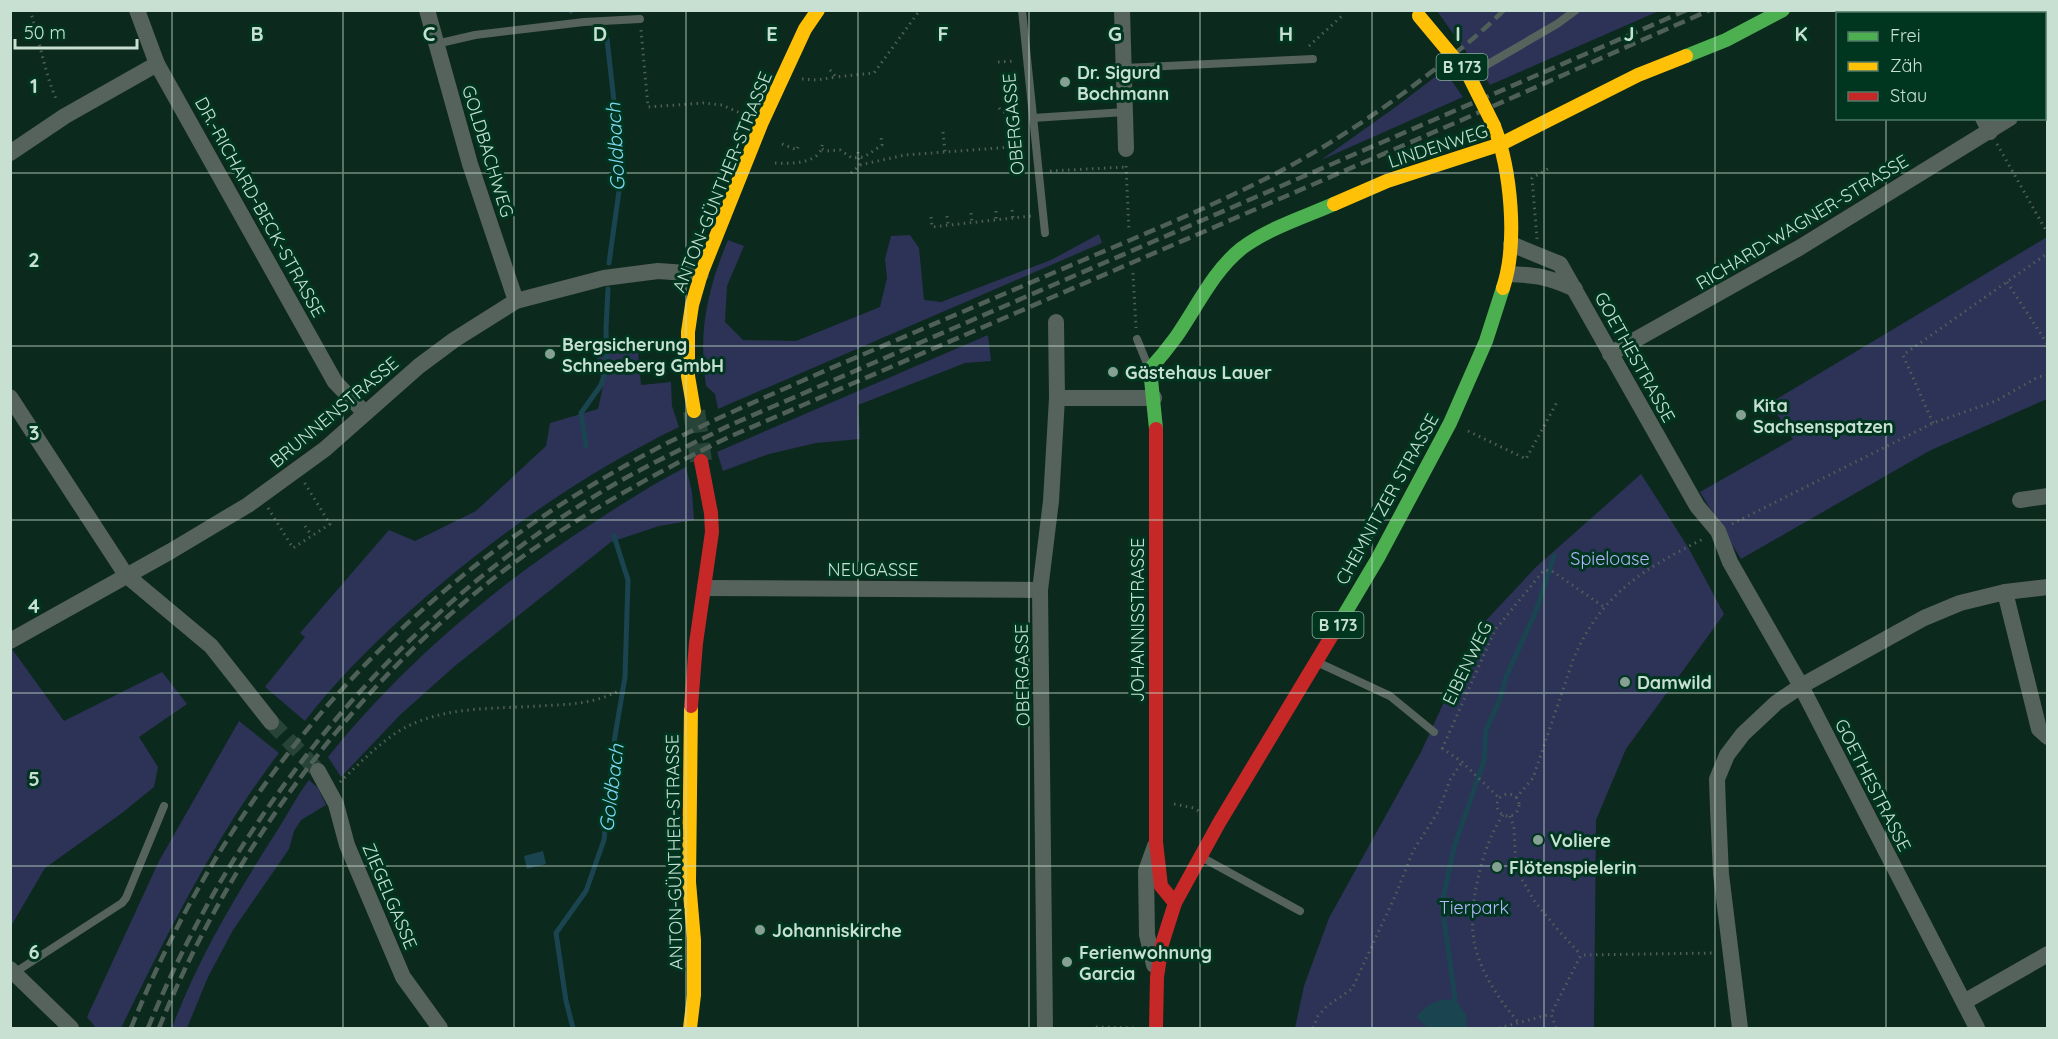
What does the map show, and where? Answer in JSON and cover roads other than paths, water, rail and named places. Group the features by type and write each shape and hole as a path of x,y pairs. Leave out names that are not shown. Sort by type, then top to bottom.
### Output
{"street":[{"name":"DR.-RICHARD-BECK-STRASSE","path":"136,10 157,64 335,382 365,413"},
{"name":"GOLDBACHWEG","path":"427,10 470,164 516,301"},
{"name":"ANTON-GÜNTHER-STRASSE","path":"694,411 688,376 688,332 692,305 701,274 762,122 805,29 818,10"},
{"path":"1122,10 1126,149"},
{"name":"LINDENWEG","path":"1150,369 1169,349 1219,272 1248,242 1387,182 1501,144 1638,75 1726,40 1783,10"},
{"name":"CHEMNITZER STRASSE","path":"1156,1028 1157,977 1162,944 1175,903 1219,823 1378,558 1450,423 1478,363 1508,274 1512,215 1501,144 1468,76 1417,13"},
{"path":"10,153 65,116 157,64"},
{"name":"RICHARD-WAGNER-STRASSE","path":"1610,354 1799,248 1987,125 2003,120"},
{"name":"GOETHESTRASSE","path":"1511,244 1560,264 1575,289 1712,534 1801,686 1977,1029"},
{"name":"BRUNNENSTRASSE","path":"10,641 190,540 260,496 325,449 419,366 454,340 516,301 604,278 658,272 701,274"},
{"name":"GOETHESTRASSE","path":"1508,274 1532,274 1549,278 1575,289"},
{"name":"OBERGASSE","path":"1045,1029 1041,590 1051,501 1057,398 1056,322"},
{"name":"JOHANNISSTRASSE","path":"1150,369 1154,398 1156,842 1161,886 1175,903"},
{"path":"10,397 126,575 211,645 270,722"},
{"path":"1057,398 1154,398"},
{"name":"ANTON-GÜNTHER-STRASSE","path":"690,1029 694,984 694,940 689,882 688,763 696,643 712,532 711,513 701,460"},
{"path":"2020,500 2048,496"},
{"path":"1740,1029 1721,874 1716,779 1727,755 1743,734 1776,703 1801,686 1924,618 1960,603 2005,592 2048,587"},
{"name":"NEUGASSE","path":"705,588 1041,590"},
{"path":"2005,592 2039,729 2048,736"},
{"name":"ZIEGELGASSE","path":"318,771 336,804 347,845 403,977 440,1029"},
{"name":"JOHANNISSTRASSE","path":"1156,842 1146,871 1147,935 1157,977"},
{"path":"1964,1002 2048,954"},
{"path":"12,971 70,1029"}],"lane":[{"name":"OBERGASSE","path":"1022,10 1045,233"},
{"path":"1468,76 1557,24 1576,10"},
{"path":"436,44 475,35 584,22 640,19"},
{"path":"1124,68 1313,59"},
{"path":"1033,118 1125,112"},
{"name":"JOHANNISSTRASSE","path":"1137,339 1150,369"},
{"path":"1316,661 1390,696 1434,732"},
{"path":"12,971 122,903 164,806"},
{"path":"1200,856 1300,911"}],"waterway":[{"name":"Goldbach","path":"603,30 607,39 619,146 619,191 609,263"},
{"name":"Goldbach","path":"586,446 581,413 601,385 607,366 608,289"},
{"name":"Goldbach","path":"573,1028 566,1001 556,933 586,891 604,840 615,736 625,677 628,580 614,536"},
{"path":"1455,999 1442,904 1454,847 1484,761 1486,730 1500,699 1506,677 1536,611 1554,556"}],"tunnel":[{"path":"694,411 701,461"},
{"path":"271,722 318,771"}],"railway":[{"path":"131,1028 172,937 219,852 273,773 333,699 400,631 473,568 552,511 637,459 684,435 829,369 1187,216 1290,166 1344,134 1396,98 1458,51 1504,10"},
{"path":"148,1028 185,946 229,867 279,792 334,721 395,655 461,593 532,538 608,488 728,426 1687,10"},
{"path":"159,1028 190,959 225,892 266,827 311,764 360,705 413,649 469,598 529,552 577,520 677,463 729,437 1455,123 1710,10"}],"place":[{"name":"Dr. Sigurd Bochmann","path":"1065,82"},
{"name":"Bergsicherung Schneeberg GmbH","path":"550,354"},
{"name":"Gästehaus Lauer","path":"1113,372"},
{"name":"Kita Sachsenspatzen","path":"1741,415"},
{"name":"Damwild","path":"1625,682"},
{"name":"Voliere","path":"1538,840"},
{"name":"Flötenspielerin","path":"1497,867"},
{"name":"Johanniskirche","path":"760,930"},
{"name":"Ferienwohnung Garcia","path":"1067,962"}],"park label":[{"name":"Spieloase","path":"1610,558"},
{"name":"Tierpark","path":"1474,907"}]}
